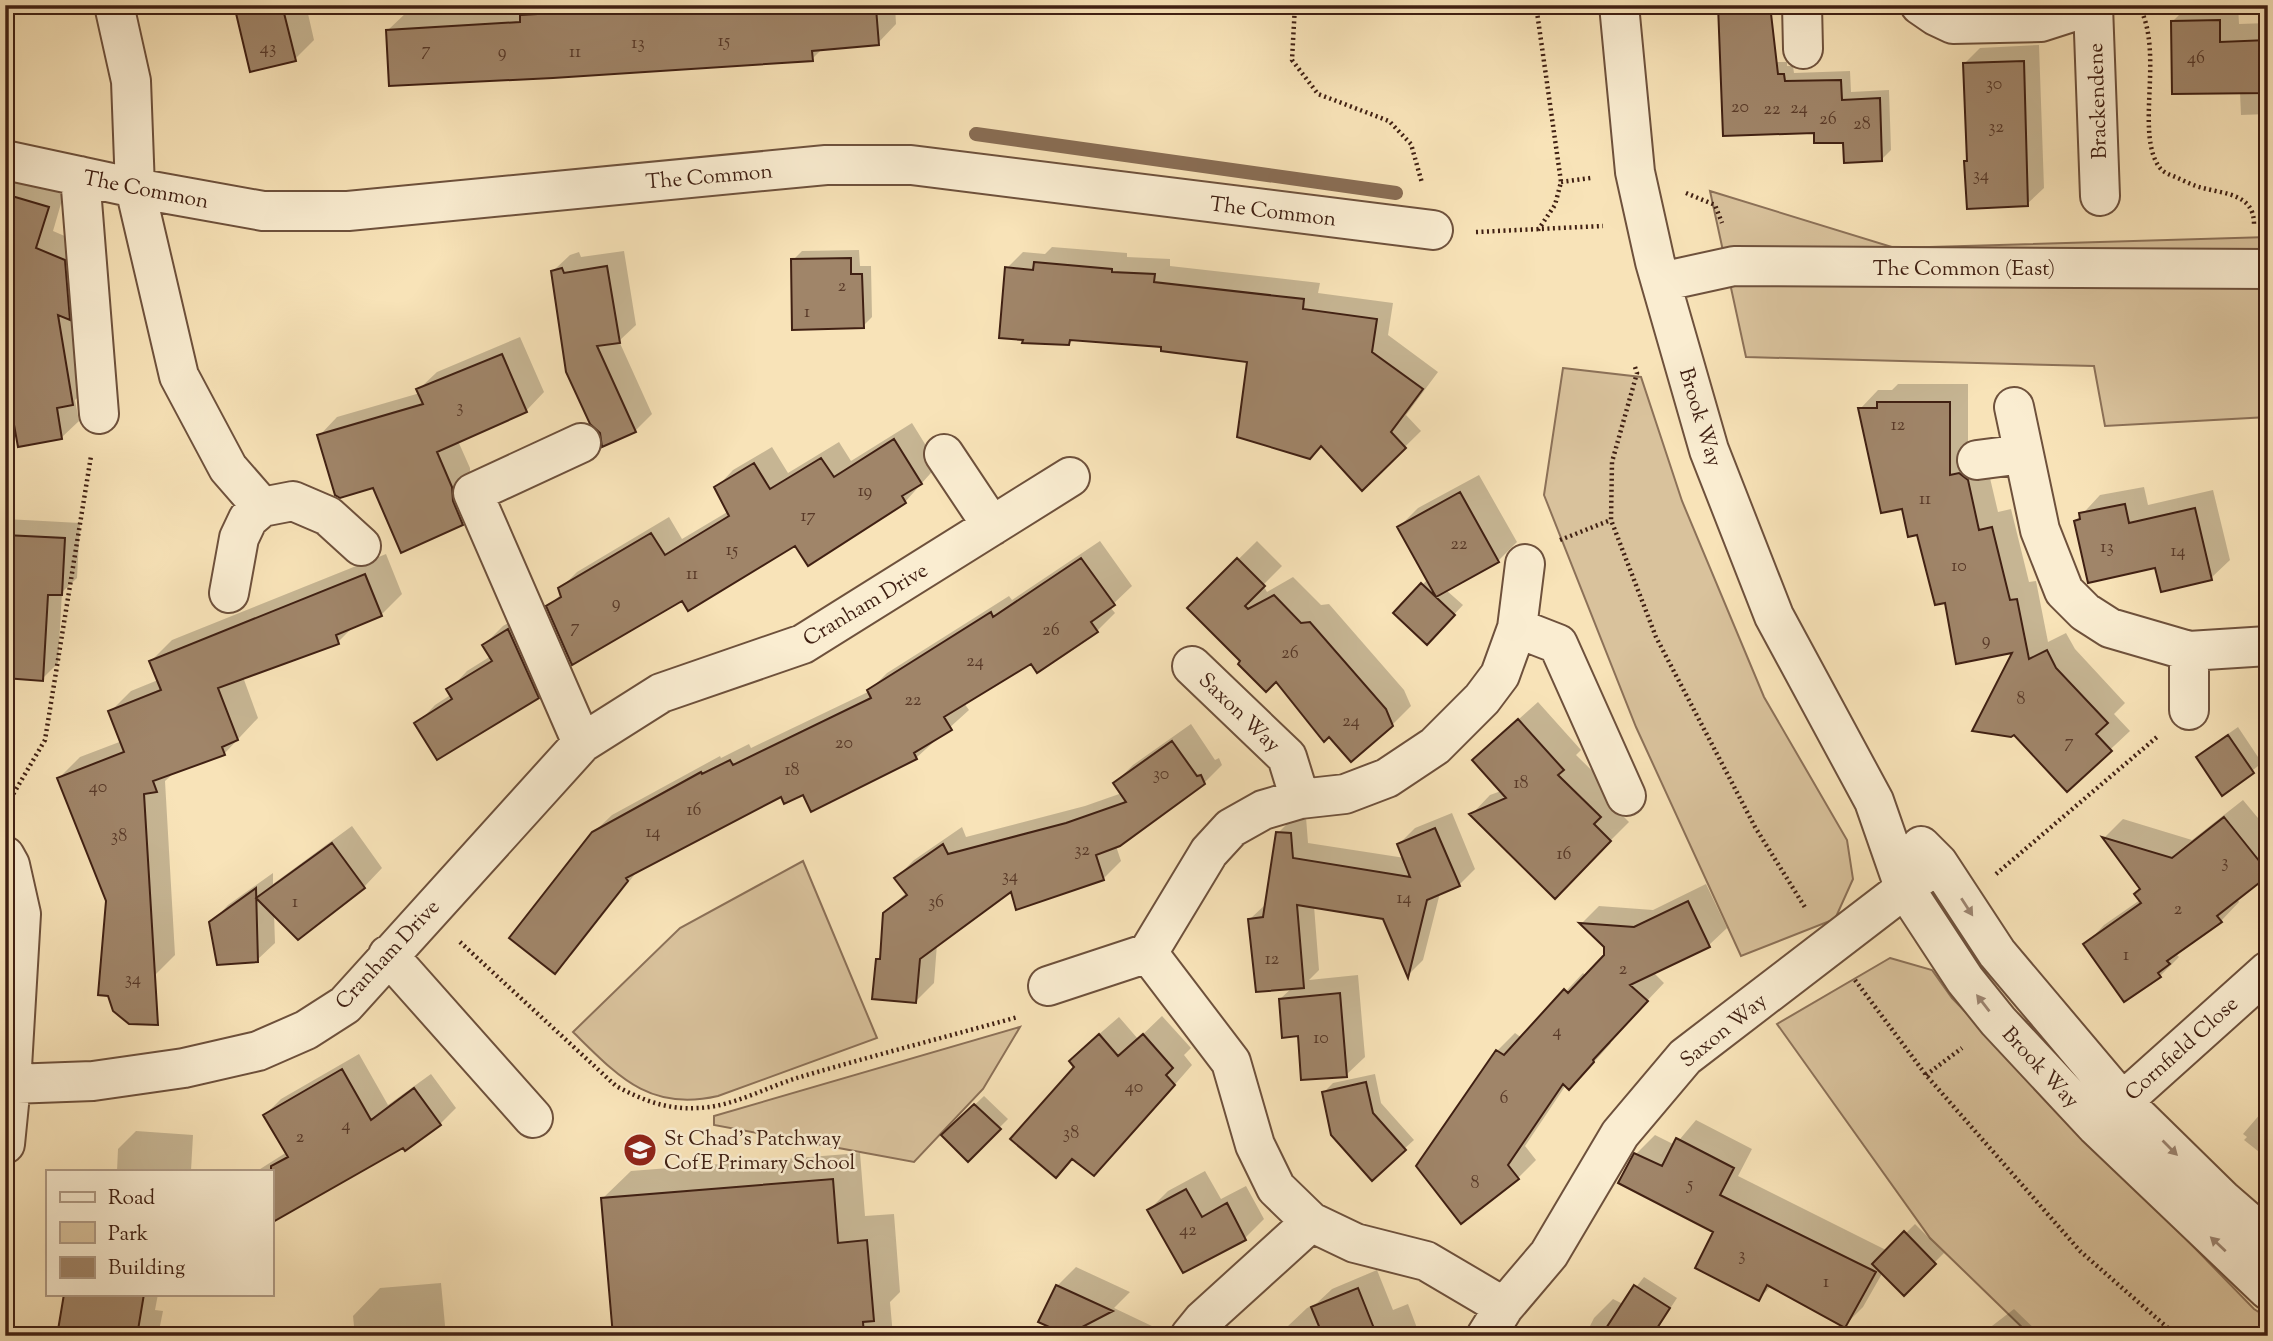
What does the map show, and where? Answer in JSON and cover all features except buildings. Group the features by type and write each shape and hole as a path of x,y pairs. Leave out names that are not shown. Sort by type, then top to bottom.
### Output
{"street":[{"path":"114,5 131,81 135,188 179,376 228,468 262,507"},
{"name":"Brook Way","path":"1619,5 1634,172 1648,234 1709,450 1774,616 1874,801 1904,887 1965,980 1998,1021 2109,1113 2222,1199 2268,1239"},
{"path":"1802,5 1802,49"},
{"name":"Brackendene","path":"1920,5 1954,24 2041,22 2094,6 2100,196"},
{"name":"The Common","path":"5,160 135,188 263,211 348,211 826,165 911,165 1423,220"},
{"path":"80,176 99,414"},
{"name":"The Common (East)","path":"1661,282 1734,267 2261,269"},
{"path":"2014,407 2040,530 2064,591 2085,612 2110,628 2189,651 2268,646"},
{"path":"581,443 472,493 582,743"},
{"path":"944,454 992,526"},
{"path":"1977,460 2023,454"},
{"name":"Cranham Drive","path":"11,1084 93,1081 184,1068 258,1051 306,1030 345,1005 427,911 582,743 661,693 803,644 1070,477"},
{"path":"229,593 239,538 248,519 262,507 293,501 328,516 361,545"},
{"path":"1048,986 1148,953 1209,852 1231,828 1263,810 1300,799 1345,794 1387,778 1435,746 1482,699 1500,675 1517,628 1525,564"},
{"path":"1517,628 1558,644 1626,796"},
{"path":"2189,651 2189,710"},
{"name":"Saxon Way","path":"1192,666 1287,757 1300,799"},
{"name":"Brook Way","path":"1874,801 1938,863 1997,953 2109,1113 2268,1290"},
{"path":"5,856 10,865 21,914 5,1144"},
{"name":"Saxon Way","path":"1148,953 1231,1062 1255,1145 1276,1188 1311,1222 1355,1243 1426,1261 1495,1321 1549,1254 1620,1134 1685,1057 1938,863"},
{"path":"388,955 533,1118"},
{"name":"Cornfield Close","path":"2109,1113 2268,971"},
{"path":"1190,1336 1203,1320 1311,1222"}],"path":[{"path":"1295,5 1292,60 1318,94 1389,121 1411,144 1422,184 1423,220 1494,233 1604,226 1602,214"},
{"path":"1536,5 1561,182 1555,205 1538,230"},
{"path":"2138,5 2143,13 2151,46 2150,150 2161,171 2200,188 2236,195 2248,205 2254,217 2261,269"},
{"path":"1561,182 1596,177"},
{"path":"1634,359 1637,373 1612,462 1611,520 1656,637 1755,827 1829,945 1926,1075 2080,1251 2177,1336"},
{"path":"5,807 45,740 99,414"},
{"path":"1525,564 1553,543 1611,520"},
{"path":"1963,902 2189,710"},
{"path":"427,911 616,1086 643,1100 677,1108 701,1108 725,1103 799,1078 1042,1010 1048,986"}],"green space":[{"path":"1710,191 1895,248 2268,237 2268,417 2105,426 2094,366 1746,357"},
{"path":"1563,368 1641,377 1682,501 1764,697 1847,840 1853,879 1835,919 1741,956 1636,727 1544,495"},
{"path":"803,861 877,1038 718,1096 694,1100 673,1099 636,1086 620,1076 573,1032 680,928"},
{"path":"1890,958 1932,970 1952,998 2254,1309 2268,1318 2268,1336 2031,1336 1930,1238 1777,1024"},
{"path":"1020,1027 983,1089 914,1162 714,1125 714,1116"}],"waterway":[{"path":"976,134 1396,193"}],"place":[{"name":"St Chad's Patchway CofE Primary School","path":"640,1150"}]}
